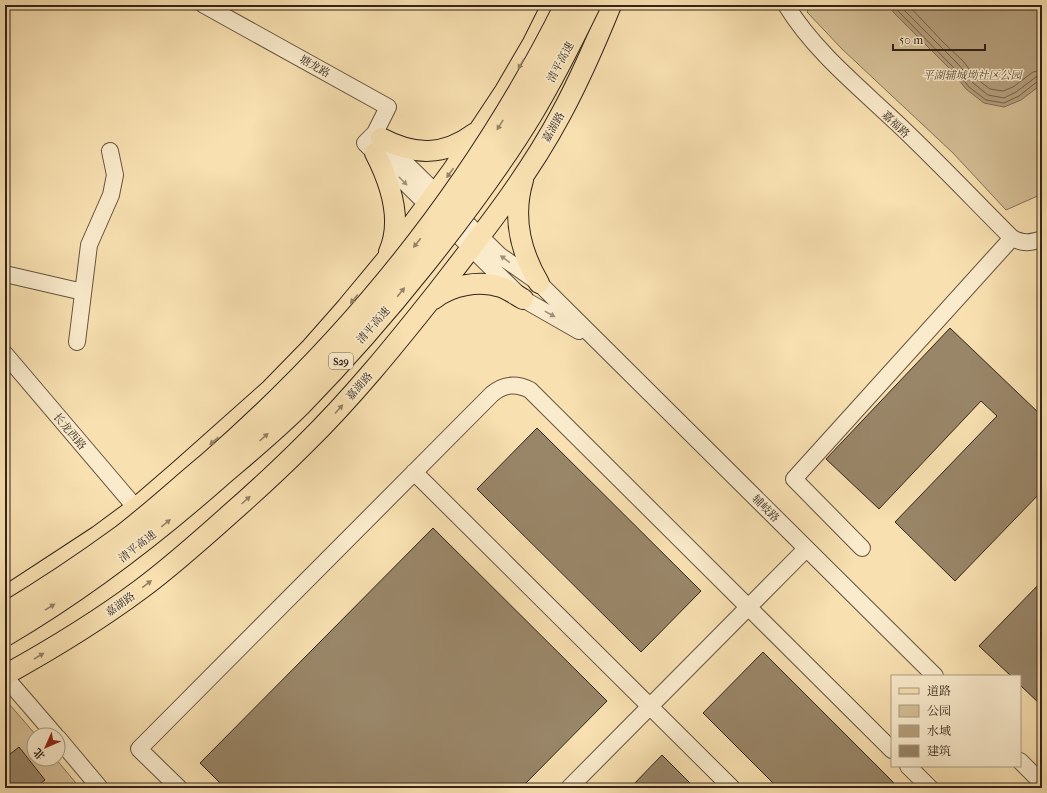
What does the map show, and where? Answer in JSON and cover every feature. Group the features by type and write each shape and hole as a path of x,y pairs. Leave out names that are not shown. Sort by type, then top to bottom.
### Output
{"highway":[{"name":"清平高速","path":"5,614 122,536 153,512 258,419 328,349 395,270 462,184 517,97 545,47 566,5"},
{"name":"清平高速","path":"5,635 85,584 140,544 264,438 332,372 401,293 463,214 506,154 532,114 561,63 589,5"}],"main road":[{"path":"5,597 98,536 136,508 270,390 310,349 386,260 432,199 509,84 533,43 552,5"},
{"name":"嘉湖路","path":"5,676 113,609 168,568 287,462 328,421 376,367 427,305 475,242 540,151 561,115 581,75 612,5"},
{"path":"374,142 419,151 432,150 457,144 480,129"},
{"path":"374,142 388,182 394,209 394,234 392,247 386,260"},
{"path":"526,171 518,202 519,231 526,258 539,283"},
{"path":"427,305 437,296 448,290 474,284 499,286 523,299"}],"street":[{"name":"塘龙路","path":"204,5 388,107 374,142"},
{"name":"嘉福路","path":"786,5 797,23 838,68 898,124 1012,238"},
{"path":"374,142 475,242 523,299 597,341"},
{"path":"77,342 89,244 111,195 115,175 110,151"},
{"path":"862,548 794,479 1012,238 1024,243 1042,239"},
{"name":"辅岐路","path":"475,242 499,254 539,283 934,675"},
{"path":"5,274 83,292"},
{"name":"长龙西路","path":"5,354 136,508"},
{"path":"179,788 139,749 497,390 510,385 524,387 530,390 891,749"},
{"path":"414,472 732,788"},
{"path":"569,788 806,549"},
{"path":"5,676 48,727"},
{"path":"66,748 100,788"},
{"path":"1021,762 1042,783"},
{"path":"909,767 930,788"}],"green space":[{"name":"平湖辅城坳社区公园","path":"810,5 1042,5 1042,194 1006,210 953,153 842,49 807,12"},
{"path":"10,705 29,727 26,727 26,767 63,767 80,788 5,788 5,707"}],"water":[{"path":"893,5 1042,5 1042,84 1021,100 1004,107 984,103 966,89 952,71 893,12"}],"building":[{"path":"950,328 1042,416 1042,491 955,581 895,522 997,416 981,401 879,509 826,459"},
{"path":"537,428 701,591 641,652 477,489"},
{"path":"433,528 607,701 521,788 225,788 200,763"},
{"path":"1042,581 1042,706 1021,686 1021,675 1010,675 979,646"},
{"path":"763,652 899,788 778,788 703,713"},
{"path":"19,747 26,756 26,767 35,767 45,780 35,788 5,788 5,758"},
{"path":"662,755 695,788 630,788"}]}
